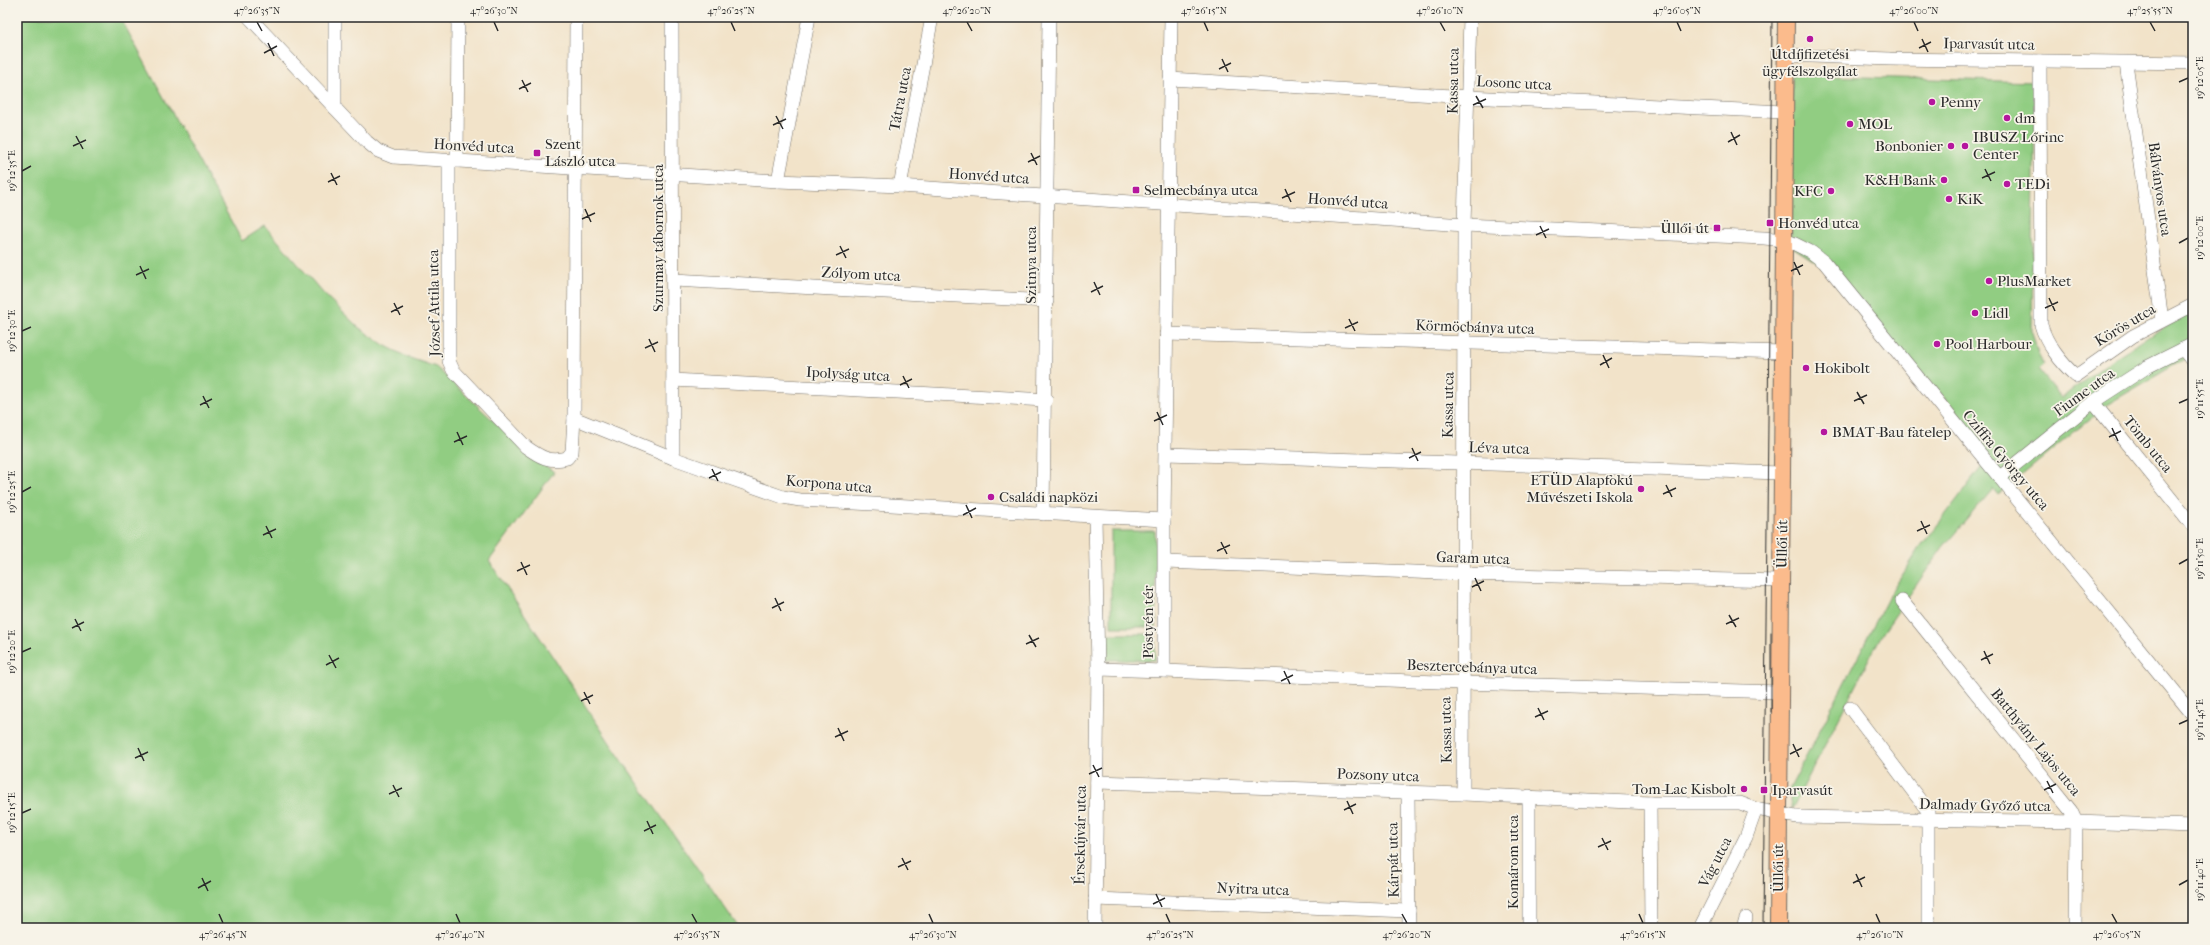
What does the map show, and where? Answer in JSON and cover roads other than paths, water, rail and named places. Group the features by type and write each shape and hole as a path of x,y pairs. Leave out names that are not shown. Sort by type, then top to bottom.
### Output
{"main road":[{"name":"Üllői út","path":"1778,928 1786,17"}],"street":[{"name":"Honvéd utca","path":"249,17 367,142 378,151 399,158 674,173 778,181 900,186 1464,225 1785,240"},
{"path":"335,17 335,108"},
{"name":"József Attila utca","path":"458,17 448,346 449,361 453,370 526,446 539,456 549,460 568,458 572,452 574,418"},
{"path":"574,418 576,17"},
{"name":"Szurmay tábornok utca","path":"672,17 674,173 674,458"},
{"path":"778,181 809,17"},
{"name":"Tátra utca","path":"900,186 932,17"},
{"name":"Szitnya utca","path":"1043,514 1046,400 1049,17"},
{"path":"1098,669 1095,517 1164,520 1171,17"},
{"name":"Kassa utca","path":"1463,794 1462,683 1465,342 1464,225 1469,97 1470,17"},
{"name":"Iparvasút utca","path":"1785,55 2126,63 2193,63"},
{"name":"Körös utca","path":"2040,61 2041,324 2045,336 2056,353 2076,376 2115,347 2162,320 2193,305"},
{"name":"Bálványos utca","path":"2126,63 2162,320"},
{"name":"Losonc utca","path":"1170,79 1469,97 1784,112"},
{"name":"Cziffra György utca","path":"1785,240 1811,252 1824,262 1929,393 2000,477 2193,715"},
{"name":"Zólyom utca","path":"674,280 1047,301"},
{"name":"Körmöcbánya utca","path":"1166,334 1784,352"},
{"path":"2188,347 2193,362"},
{"name":"Fiume utca","path":"2000,477 2093,402 2147,367 2188,347"},
{"name":"Ipolyság utca","path":"673,380 1046,400"},
{"name":"Tömb utca","path":"2093,402 2193,526"},
{"name":"Korpona utca","path":"574,418 770,494 800,500 1095,517"},
{"name":"Léva utca","path":"1166,454 1782,473"},
{"name":"Pöstyén tér","path":"1098,669 1164,671 1164,520"},
{"name":"Garam utca","path":"1165,562 1463,574 1781,581"},
{"name":"Batthyány Lajos utca","path":"1902,601 2071,812 2076,822"},
{"name":"Érsekújvár utca","path":"1095,928 1098,669"},
{"name":"Besztercebánya utca","path":"1164,671 1462,683 1780,692"},
{"path":"1850,708 1928,811 1928,928"},
{"name":"Pozsony utca","path":"1097,782 1529,796 1650,803 1740,803 1756,809 1778,813"},
{"name":"Kárpát utca","path":"1408,792 1409,928"},
{"name":"Komárom utca","path":"1529,796 1529,928"},
{"path":"1650,803 1651,928"},
{"name":"Vág utca","path":"1700,928 1746,837 1756,809"},
{"name":"Dalmady Győző utca","path":"1778,813 1788,817 1929,821 2076,822 2193,826"},
{"path":"2074,928 2076,822"},
{"name":"Nyitra utca","path":"1095,899 1409,911"}],"tram line":[{"path":"1763,928 1772,17"},
{"path":"1771,632 1771,712"}],"place":[{"name":"Útdíjfizetési ügyfélszolgálat","path":"1810,39"},
{"name":"Penny","path":"1932,102"},
{"name":"dm","path":"2007,118"},
{"name":"MOL","path":"1850,124"},
{"name":"Bonbonier","path":"1951,146"},
{"name":"IBUSZ Lőrinc Center","path":"1965,146"},
{"name":"Szent László utca","path":"537,153"},
{"name":"K&H Bank","path":"1944,180"},
{"name":"TEDi","path":"2007,184"},
{"name":"Selmecbánya utca","path":"1136,190"},
{"name":"KFC","path":"1831,191"},
{"name":"KiK","path":"1949,199"},
{"name":"Honvéd utca","path":"1770,223"},
{"name":"Üllői út","path":"1717,228"},
{"name":"PlusMarket","path":"1989,281"},
{"name":"Lidl","path":"1975,313"},
{"name":"Pool Harbour","path":"1937,344"},
{"name":"Hokibolt","path":"1806,368"},
{"name":"BMAT-Bau fatelep","path":"1824,432"},
{"name":"ETÜD Alapfokú Művészeti Iskola","path":"1641,489"},
{"name":"Családi napközi","path":"991,497"},
{"name":"Tom-Lac Kisbolt","path":"1744,789"},
{"name":"Iparvasút","path":"1764,790"}]}
